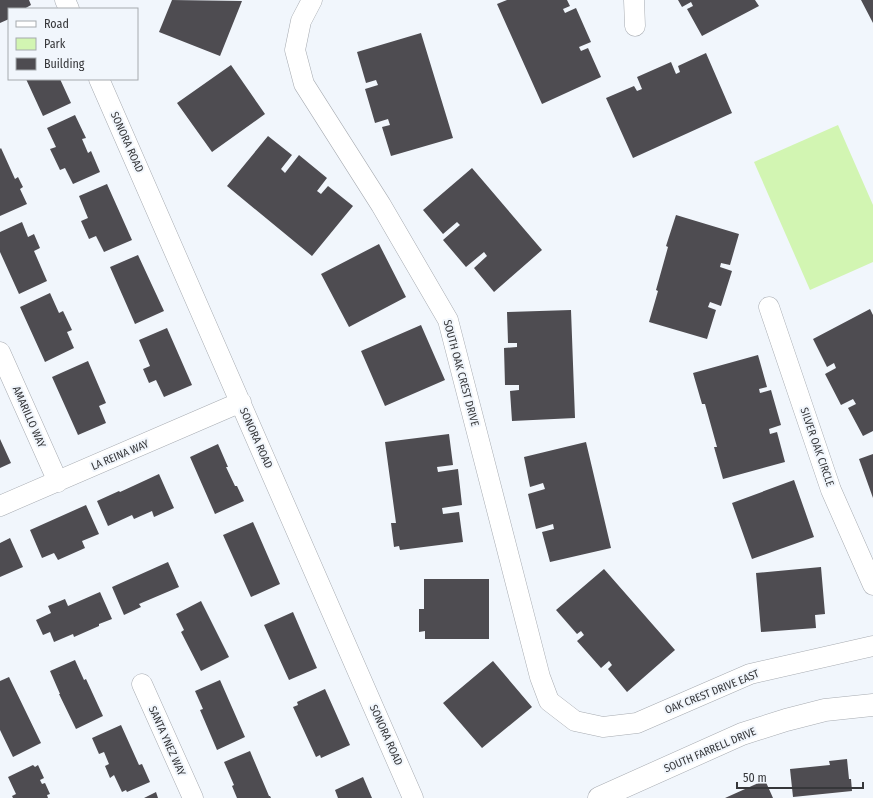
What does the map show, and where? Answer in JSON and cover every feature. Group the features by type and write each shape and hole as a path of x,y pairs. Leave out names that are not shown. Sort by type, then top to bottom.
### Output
{"street":[{"name":"SOUTH OAK CREST DRIVE","path":"312,0 300,21 294,50 304,84 381,205 448,320 540,677 549,701 575,721"},
{"path":"634,0 635,26"},
{"name":"SONORA ROAD","path":"99,80 413,798"},
{"name":"SILVER OAK CIRCLE","path":"769,307 831,490 873,585"},
{"name":"AMARILLO WAY","path":"0,352 58,482"},
{"name":"LA REINA WAY","path":"0,506 241,402"},
{"name":"OAK CREST DRIVE EAST","path":"575,721 603,727 637,723 750,674 873,646"},
{"name":"SANTA YNEZ WAY","path":"142,684 193,798"},
{"name":"SOUTH FARRELL DRIVE","path":"599,798 742,734 786,720 825,710 873,705"}],"green space":[{"path":"838,125 873,205 873,262 810,290 754,162"}],"building":[{"path":"0,0 29,0 31,5 26,8 8,8 8,19 0,23"},
{"path":"172,0 242,1 220,56 159,32"},
{"path":"507,0 567,0 570,6 563,9 565,13 576,8 591,42 579,47 581,51 588,48 601,77 542,104 497,4"},
{"path":"678,0 755,0 759,6 702,36 687,9 693,6 691,2 682,7"},
{"path":"861,0 873,0 873,23"},
{"path":"421,33 453,138 391,156 382,127 390,125 388,119 375,123 365,89 378,85 376,80 366,83 357,52"},
{"path":"706,53 732,113 633,158 606,98 634,86 637,91 642,89 637,77 671,62 676,74 680,72 678,66"},
{"path":"231,65 265,114 212,152 177,103"},
{"path":"26,80 60,80 71,103 43,116"},
{"path":"75,115 86,138 82,139 88,153 91,151 100,172 73,184 65,168 60,170 50,149 56,147 47,128"},
{"path":"268,136 292,155 281,169 285,173 299,155 327,178 317,191 321,194 328,186 353,206 312,256 227,186"},
{"path":"1,148 15,179 18,177 23,187 20,189 27,204 0,216 0,149"},
{"path":"472,168 542,250 494,292 474,268 487,256 484,252 466,267 443,240 460,225 457,222 443,234 423,210"},
{"path":"107,184 132,240 104,252 96,236 89,239 81,221 88,218 79,196"},
{"path":"676,215 739,234 730,265 721,263 720,267 732,271 721,306 710,302 708,307 716,310 707,339 649,322 668,247 666,246"},
{"path":"22,222 28,237 34,234 40,248 34,251 47,281 19,294 0,252 0,232"},
{"path":"379,244 406,297 349,327 321,274"},
{"path":"138,255 164,311 135,324 110,267"},
{"path":"50,293 59,313 63,311 72,330 67,332 74,348 45,362 20,307"},
{"path":"870,309 873,315 873,431 863,436 848,408 856,404 853,399 841,405 825,374 836,368 834,363 827,367 813,339"},
{"path":"571,310 575,418 512,421 510,391 519,390 519,385 505,385 504,348 517,347 517,343 508,343 507,312"},
{"path":"421,325 445,380 385,406 361,351"},
{"path":"167,328 192,385 164,397 156,380 149,383 143,369 150,366 139,340"},
{"path":"758,355 767,387 759,389 760,393 771,390 781,425 769,429 770,434 777,432 785,462 723,479 714,447 717,447 705,404 702,404 693,373"},
{"path":"88,361 106,403 99,406 106,423 78,435 52,377"},
{"path":"449,434 453,465 437,467 438,472 458,469 462,505 442,508 443,514 459,512 463,542 400,550 399,546 394,547 391,523 396,523 385,442"},
{"path":"0,439 11,463 0,468"},
{"path":"586,442 611,548 550,562 542,532 554,529 553,524 536,529 528,494 545,489 543,483 530,487 524,457"},
{"path":"218,444 228,467 226,467 244,501 215,514 190,457"},
{"path":"873,454 873,498 859,459"},
{"path":"159,474 174,508 154,517 152,511 134,519 132,515 108,526 97,501"},
{"path":"794,480 814,537 752,559 732,503"},
{"path":"86,505 99,534 82,541 85,548 58,560 54,553 42,558 30,530"},
{"path":"253,522 280,584 251,597 223,535"},
{"path":"10,538 23,567 0,577 0,543"},
{"path":"168,562 179,587 139,604 141,607 124,615 112,587"},
{"path":"821,567 825,614 815,615 816,628 761,632 756,573"},
{"path":"604,569 675,650 627,692 608,669 612,665 609,661 601,668 577,641 584,635 581,631 577,634 556,610"},
{"path":"424,579 489,579 489,639 425,639 425,631 419,632 419,609 424,609"},
{"path":"100,592 112,619 74,637 73,634 54,642 50,632 43,635 36,620 51,613 48,606 65,599 68,606"},
{"path":"201,601 229,657 201,671 181,632 184,630 176,614"},
{"path":"293,612 317,668 289,680 264,625"},
{"path":"75,660 84,680 86,679 103,716 76,729 50,671"},
{"path":"493,661 532,707 482,748 443,703"},
{"path":"9,677 41,743 13,757 0,730 0,681"},
{"path":"220,680 245,737 217,750 200,710 203,709 195,691"},
{"path":"325,689 350,745 321,758 320,755 316,757 293,707 298,705 297,702"},
{"path":"121,725 139,765 142,764 150,782 127,792 126,790 122,792 114,775 110,778 105,766 109,764 104,752 99,754 92,738"},
{"path":"250,751 271,798 237,798 232,786 234,785 224,762"},
{"path":"847,759 852,791 793,797 790,769 830,765 829,761"},
{"path":"33,765 35,767 38,765 44,778 40,780 42,784 45,783 50,794 47,795 48,798 13,798 12,796 16,794 8,777"},
{"path":"363,777 372,798 338,798 335,790"},
{"path":"765,780 773,798 725,798"},
{"path":"156,792 158,798 144,798"}]}
